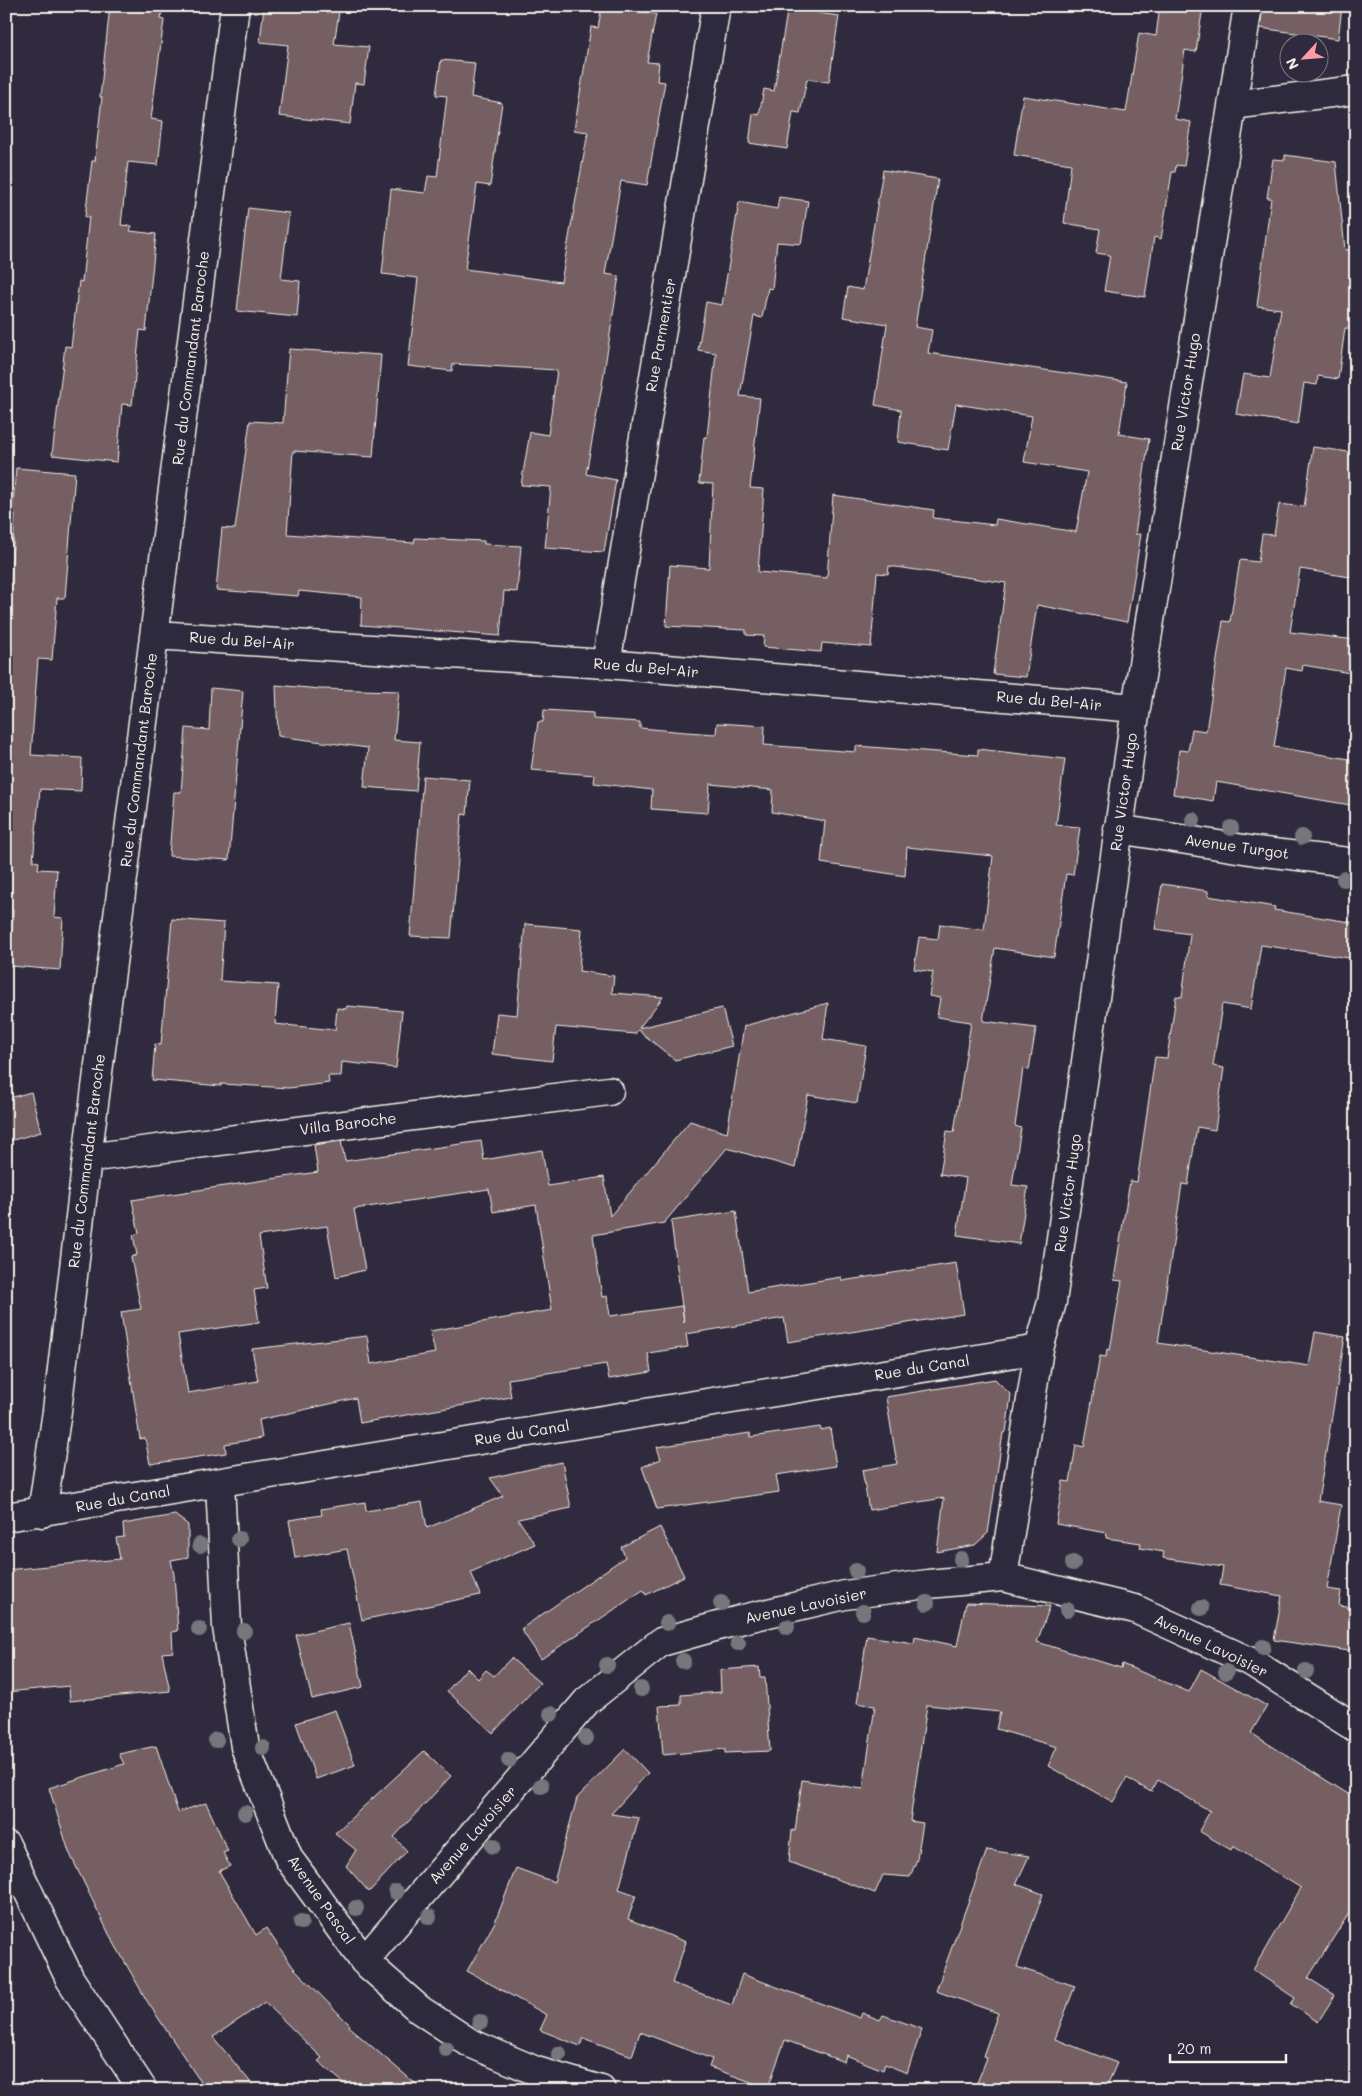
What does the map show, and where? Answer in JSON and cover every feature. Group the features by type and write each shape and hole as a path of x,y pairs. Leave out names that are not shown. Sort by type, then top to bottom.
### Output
{"street":[{"name":"Rue du Commandant Baroche","path":"42,1513 58,1401 87,1158 234,6"},
{"name":"Rue Parmentier","path":"606,664 716,6"},
{"name":"Rue Victor Hugo","path":"1003,1578 1038,1349 1052,1302 1136,708 1248,6"},
{"path":"1232,105 1356,90"},
{"name":"Rue du Bel-Air","path":"155,635 606,664 1136,708"},
{"name":"Avenue Turgot","path":"1118,829 1256,851 1356,863"},
{"name":"Villa Baroche","path":"87,1158 609,1091"},
{"name":"Rue du Canal","path":"6,1517 42,1513 1038,1349"},
{"name":"Avenue Pascal","path":"220,1483 227,1627 245,1747 289,1858 364,1961 420,2010 470,2043 536,2071 601,2090"},
{"name":"Avenue Lavoisier","path":"364,1961 587,1701 661,1642 743,1619 845,1595 928,1584 1003,1578 1135,1608 1253,1663 1356,1728"},
{"path":"6,1845 70,1979 143,2090"}],"building":[{"path":"110,6 163,6 161,19 164,20 151,119 163,121 158,165 128,162 121,225 132,226 130,231 156,234 146,331 140,330 132,405 122,404 117,462 52,455 65,346 71,347 79,281 82,282 89,217 85,217 92,161 95,161"},
{"path":"264,6 340,6 334,44 369,47 364,84 355,83 350,124 279,116 288,45 260,42"},
{"path":"602,6 656,14 647,62 659,63 657,81 665,82 647,185 621,181 605,274 619,276 586,474 616,480 604,552 545,548 551,487 521,485 530,432 548,435 557,370 453,364 452,371 408,366 418,278 382,274 391,189 425,193 428,176 437,177 447,96 436,95 441,60 475,63 471,97 502,103 490,186 477,184 465,269 561,282 588,132 574,130 591,27 598,28"},
{"path":"788,6 819,6 818,13 839,16 829,82 807,79 800,113 793,112 787,149 749,143 753,114 759,115 764,89 774,91"},
{"path":"1160,6 1203,6 1196,52 1185,50 1175,119 1191,122 1184,166 1176,165 1175,172 1172,172 1161,239 1154,237 1145,297 1104,291 1110,255 1096,253 1100,229 1064,223 1071,164 1014,155 1023,96 1126,112 1139,33 1156,36"},
{"path":"1263,6 1342,6 1338,39 1330,38 1330,32 1288,32 1260,28"},
{"path":"1285,155 1336,162 1345,250 1356,249 1356,329 1345,328 1338,379 1318,376 1317,385 1304,383 1298,424 1236,414 1243,374 1270,378 1281,309 1257,306 1271,198 1267,198 1273,159 1285,160"},
{"path":"883,170 938,179 915,327 932,330 928,353 1127,382 1119,434 1149,439 1135,534 1141,534 1127,622 1037,605 1026,677 993,674 1006,583 889,566 888,574 877,573 871,647 822,643 821,652 763,647 764,636 746,635 746,630 666,626 670,565 709,568 713,484 699,483 704,437 707,437 716,353 698,350 706,302 722,305 739,202 777,209 779,197 808,201 801,244 777,242 772,289 768,288 762,318 754,316 740,396 760,398 750,488 764,489 758,572 827,578 833,495 934,510 933,518 995,525 996,519 1076,532 1087,472 1024,462 1032,416 956,404 948,450 898,442 901,410 875,405 887,324 843,317 848,287 863,290"},
{"path":"248,208 289,213 281,279 300,281 297,317 237,311"},
{"path":"289,349 381,355 373,457 293,451 287,534 414,543 415,538 484,541 484,544 521,546 517,592 504,591 500,636 361,625 362,597 299,591 298,596 216,590 222,528 235,529 250,421 283,423"},
{"path":"1313,447 1356,453 1356,578 1300,569 1290,632 1356,640 1356,674 1303,665 1302,671 1286,668 1274,747 1356,760 1356,806 1216,782 1213,801 1173,794 1179,750 1188,751 1192,729 1206,731 1223,621 1230,622 1240,560 1258,562 1262,534 1274,535 1279,504 1304,507"},
{"path":"16,468 75,473 65,598 57,598 52,660 38,659 31,755 82,758 81,791 40,789 33,861 39,862 38,869 57,870 54,917 63,918 60,970 10,966 13,910 6,909 6,649 15,515 12,514"},
{"path":"276,685 320,689 399,691 394,740 420,742 416,791 364,787 368,748 278,736"},
{"path":"211,688 243,691 229,860 169,856 174,792 181,792 186,728 209,730"},
{"path":"544,710 593,713 593,719 640,722 640,728 686,732 716,734 717,723 765,726 764,745 856,752 856,746 978,755 978,749 1065,759 1056,825 1080,827 1073,875 1066,874 1054,957 995,948 983,1021 1036,1028 1029,1070 1023,1069 1015,1126 1021,1128 1012,1185 1028,1187 1019,1244 957,1235 966,1178 940,1174 947,1131 954,1132 971,1022 937,1017 940,998 929,996 933,972 914,969 919,937 938,939 940,924 984,930 993,856 907,847 905,876 821,863 825,821 772,812 773,790 710,784 708,813 651,809 652,790 594,783 595,775 531,770 538,722 543,722"},
{"path":"423,776 470,780 467,815 462,814 451,938 410,936"},
{"path":"1162,884 1208,891 1208,896 1275,907 1274,910 1356,923 1356,959 1261,945 1251,1009 1222,1004 1213,1066 1224,1068 1215,1130 1197,1127 1188,1185 1182,1184 1158,1343 1309,1366 1315,1332 1345,1337 1318,1501 1341,1505 1327,1589 1341,1591 1339,1606 1356,1608 1356,1652 1274,1640 1282,1596 1220,1585 1223,1567 1163,1558 1164,1552 1140,1548 1141,1543 1106,1538 1107,1533 1056,1524 1063,1481 1070,1482 1076,1445 1084,1447 1100,1356 1106,1357 1107,1349 1110,1350 1122,1281 1114,1280 1130,1181 1137,1182 1155,1057 1167,1058 1176,996 1182,997 1190,934 1155,929"},
{"path":"172,919 224,923 220,981 278,985 275,1024 335,1030 337,1008 346,1009 347,1006 402,1011 396,1068 342,1062 341,1076 328,1076 329,1083 289,1088 221,1084 221,1086 152,1080 155,1044 161,1045"},
{"path":"525,924 582,929 579,971 614,976 612,993 663,997 639,1028 722,1008 732,1046 675,1060 638,1030 635,1034 556,1027 552,1061 492,1054 497,1013 517,1015"},
{"path":"828,1003 823,1039 866,1046 857,1103 808,1095 795,1168 727,1148 664,1223 593,1235 602,1297 607,1296 610,1316 682,1306 671,1221 736,1211 748,1292 841,1277 842,1281 956,1263 964,1314 788,1342 784,1318 686,1334 688,1347 648,1353 651,1372 609,1379 606,1364 508,1379 511,1397 360,1423 356,1398 259,1420 262,1438 225,1444 226,1453 150,1464 145,1438 140,1439 121,1312 141,1309 131,1257 137,1255 133,1235 139,1233 132,1200 318,1172 314,1145 341,1141 345,1161 481,1141 484,1160 542,1150 548,1186 604,1177 610,1216 690,1121 727,1133 744,1026","holes":["489,1189 493,1212 536,1205 552,1310 430,1331 435,1353 371,1364 367,1336 252,1349 258,1381 188,1393 178,1334 259,1322 254,1290 267,1288 259,1236 327,1226 336,1277 365,1270 354,1209"]},
{"path":"31,1092 41,1132 6,1142 6,1099"},
{"path":"995,1379 1011,1395 1006,1432 1003,1433 988,1533 975,1545 937,1552 944,1498 869,1510 862,1470 897,1464 886,1397"},
{"path":"820,1427 821,1430 830,1428 836,1466 776,1475 779,1492 657,1509 642,1467 661,1459 657,1447 750,1433 751,1437"},
{"path":"562,1462 571,1508 518,1519 535,1544 471,1572 480,1595 362,1620 347,1549 295,1558 289,1520 322,1515 321,1509 365,1502 366,1511 422,1502 427,1528 503,1496 490,1478"},
{"path":"175,1515 188,1525 188,1557 171,1560 174,1575 178,1631 172,1632 173,1652 162,1653 170,1691 70,1701 69,1686 7,1692 6,1570 120,1559 116,1538 124,1537 123,1524"},
{"path":"660,1527 684,1576 646,1595 643,1590 541,1659 521,1629 625,1557 621,1547"},
{"path":"966,1603 1050,1606 1037,1642 1121,1668 1122,1664 1189,1692 1201,1669 1267,1706 1251,1733 1356,1799 1356,1902 1308,1978 1335,1995 1318,2022 1291,2004 1295,1998 1253,1970 1301,1888 1233,1846 1231,1850 1199,1831 1210,1811 1158,1780 1151,1792 1127,1778 1113,1802 1048,1766 1057,1747 996,1729 1000,1712 927,1705 910,1821 923,1823 917,1859 910,1877 883,1875 875,1893 789,1862 792,1830 795,1831 802,1780 863,1789 875,1706 857,1703 867,1636 914,1643 915,1637 957,1646"},
{"path":"349,1623 363,1687 312,1699 296,1635"},
{"path":"511,1658 540,1683 493,1733 447,1691 467,1668 478,1679 486,1670 494,1676"},
{"path":"759,1667 760,1677 765,1677 770,1751 725,1753 725,1749 663,1755 659,1706 681,1705 681,1695 721,1692 720,1670"},
{"path":"335,1710 355,1765 316,1779 296,1723"},
{"path":"156,1746 178,1812 206,1803 228,1851 223,1853 230,1866 219,1871 256,1935 266,1928 293,1967 350,2025 349,2027 423,2090 352,2090 318,2061 322,2058 265,2002 213,2037 257,2090 207,2090 200,2081 147,2001 109,1934 69,1852 49,1788 124,1764 119,1754"},
{"path":"625,1749 648,1773 611,1814 639,1818 619,1889 636,1895 628,1919 686,1942 672,1983 732,2005 742,1974 860,2018 862,2013 880,2020 883,2015 922,2029 907,2073 885,2064 883,2070 846,2055 844,2062 785,2040 768,2088 709,2067 712,2059 640,2032 632,2056 583,2038 580,2046 540,2030 547,2015 467,1971 495,1922 516,1868 554,1882 577,1798"},
{"path":"424,1751 451,1776 394,1837 407,1851 369,1892 346,1866 356,1850 335,1833"},
{"path":"987,1850 1029,1856 1016,1884 1043,1894 1017,1967 1075,1986 1055,2039 1117,2063 1105,2090 974,2090 987,2058 983,2056 998,2013 936,1991"}]}
